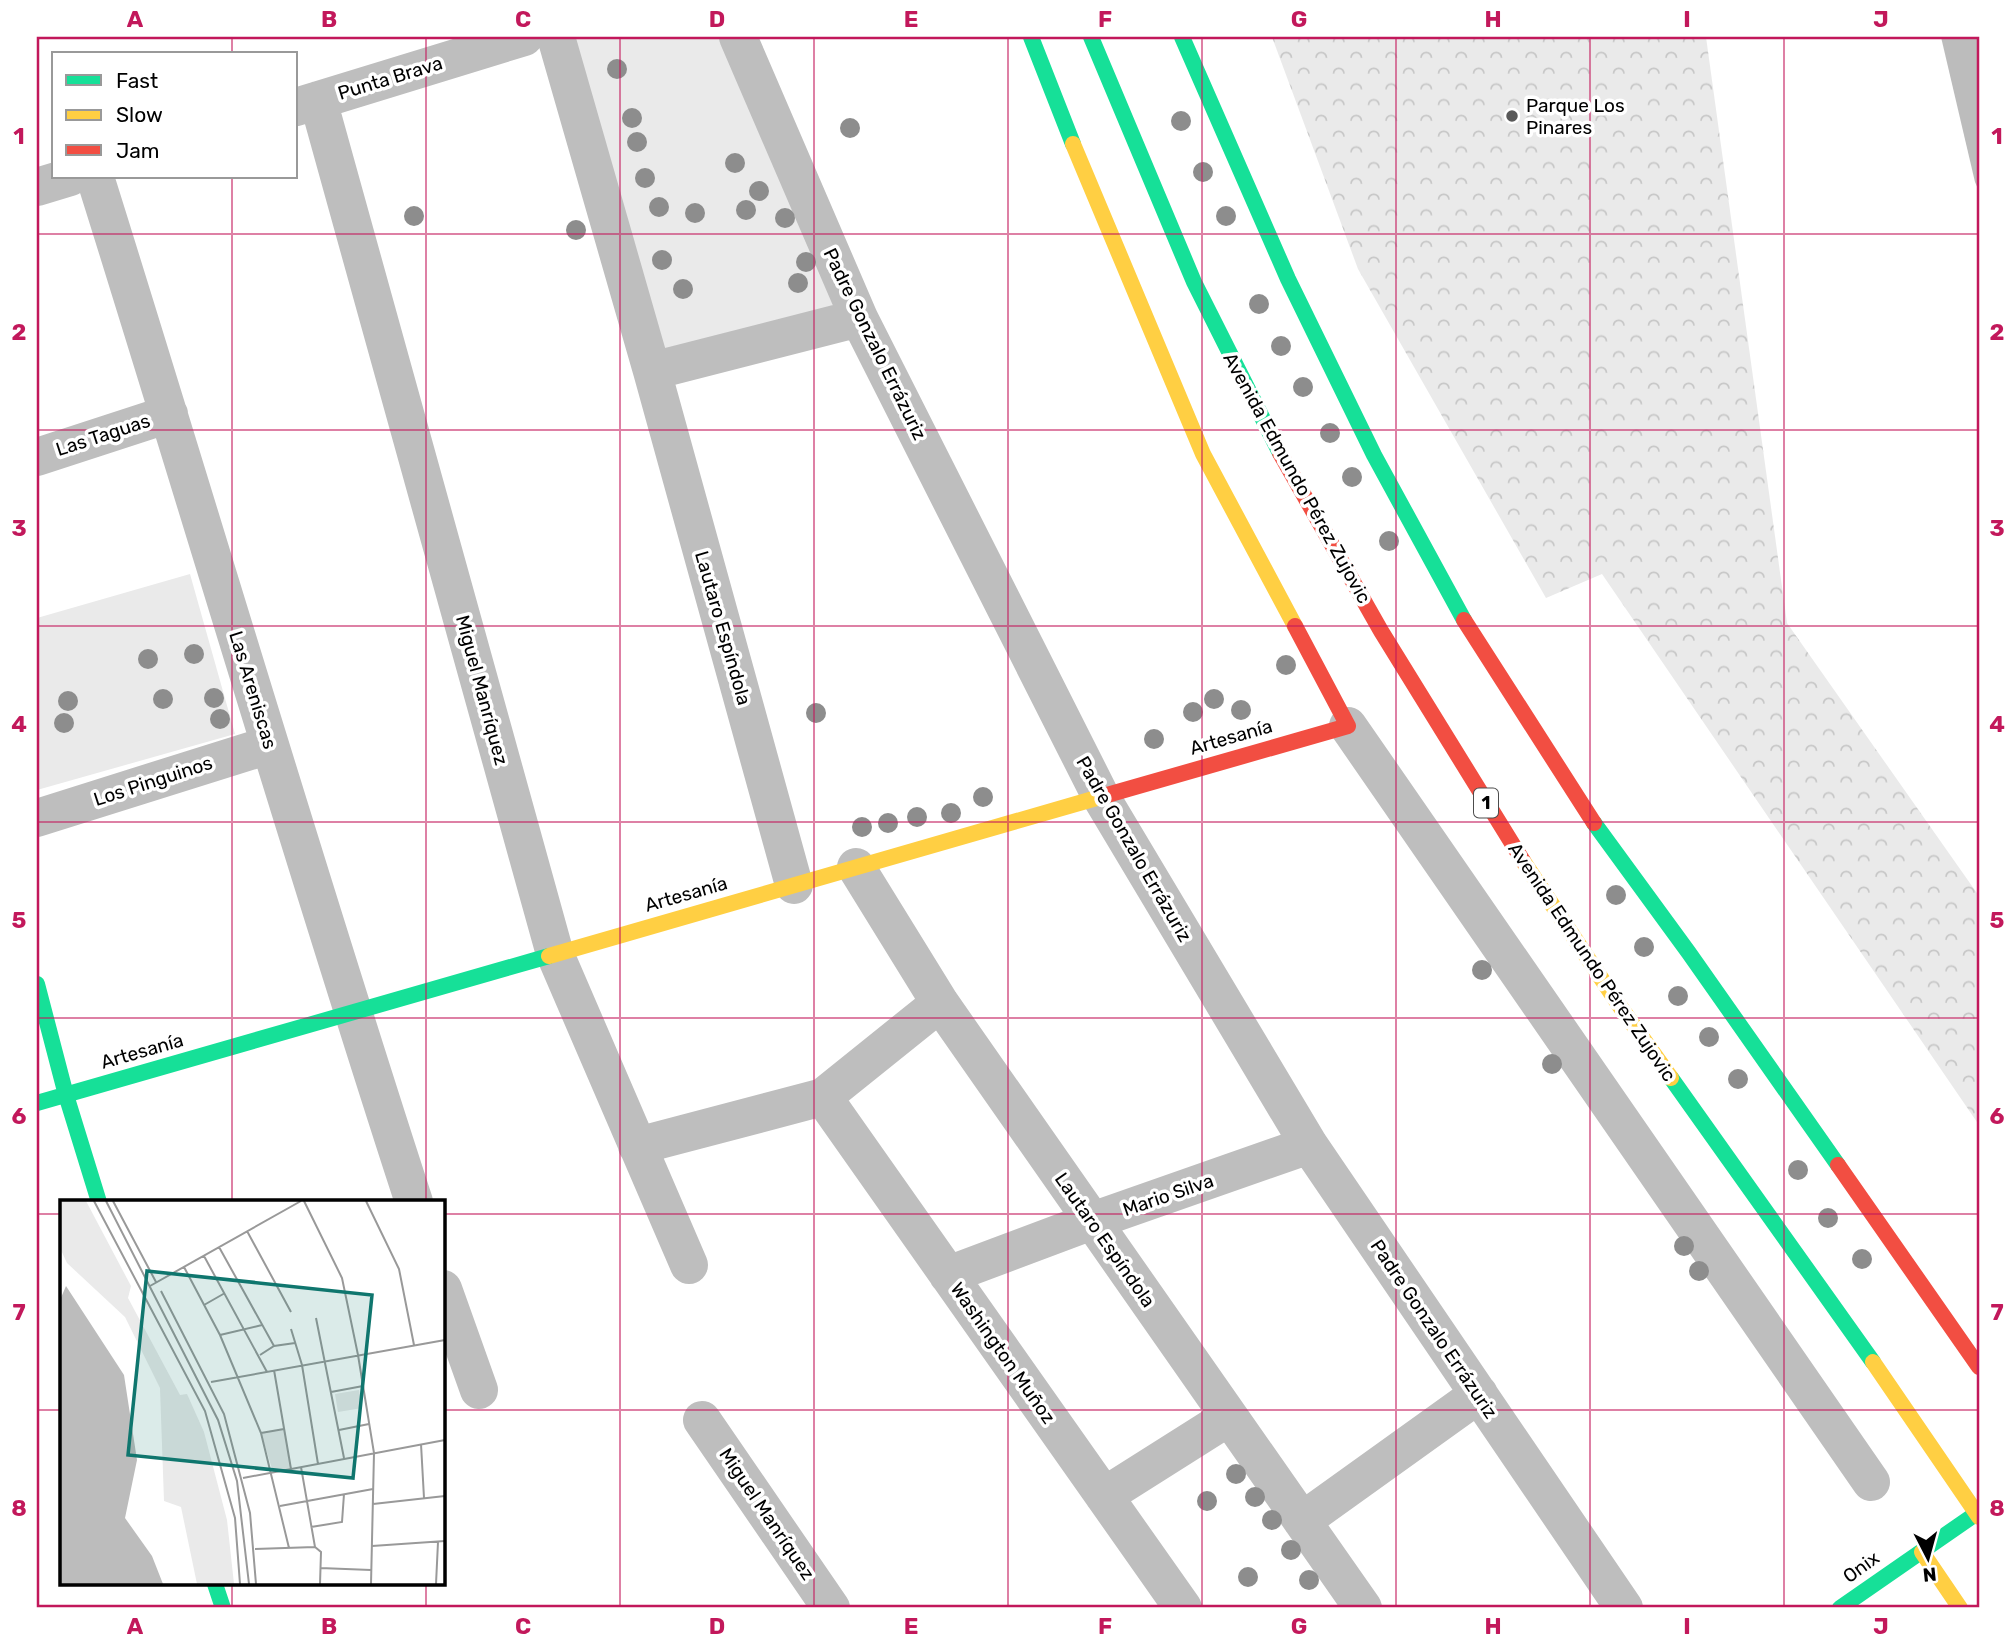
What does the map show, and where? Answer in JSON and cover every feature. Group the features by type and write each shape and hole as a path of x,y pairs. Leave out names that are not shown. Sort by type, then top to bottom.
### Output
{"main road":[{"path":"1031,37 1088,183 1203,454 1348,726"},
{"name":"Avenida Edmundo Pérez Zujovic","path":"1091,37 1194,282 1298,487 1381,631 1501,828 1612,994 1978,1513"},
{"path":"1182,37 1301,304 1374,455 1463,619 1603,836 1689,953 1977,1364 1979,1379"},
{"name":"Artesanía","path":"37,1103 1348,726"},
{"path":"37,984 66,1095 98,1200"},
{"name":"Onix","path":"1840,1608 1978,1513"},
{"path":"1922,1552 1960,1608"},
{"path":"216,1586 223,1608"}],"street":[{"name":"Punta Brava","path":"307,104 469,45 524,37"},
{"name":"Lautaro Espíndola","path":"556,37 794,885"},
{"name":"Padre Gonzalo Errázuriz","path":"737,37 859,318 1101,797 1309,1145 1624,1608"},
{"name":"Miguel Manríquez","path":"307,104 555,954 689,1265"},
{"path":"37,187 67,178"},
{"name":"Las Areniscas","path":"94,178 352,1012 413,1200"},
{"path":"652,372 859,318"},
{"name":"Las Taguas","path":"37,457 169,414"},
{"path":"1348,726 1871,1482"},
{"name":"Los Pinguinos","path":"37,818 269,744"},
{"name":"Lautaro Espíndola","path":"856,867 940,1003 1363,1608"},
{"path":"637,1146 823,1097 940,1003"},
{"name":"Washington Muñoz","path":"823,1097 1183,1608"},
{"name":"Mario Silva","path":"948,1275 1309,1145"},
{"path":"444,1292 479,1390"},
{"path":"1302,1521 1479,1394"},
{"path":"1104,1496 1229,1417"},
{"name":"Miguel Manríquez","path":"702,1420 831,1608"}],"green space":[{"path":"556,37 738,37 859,318 652,371"},
{"name":"Parque Los Pinares","path":"1272,37 1706,37 1787,623 1979,896 1979,1125 1602,574 1546,598 1358,269"},
{"path":"190,574 235,734 37,790 37,618"}],"shaded area":[{"path":"1941,37 1979,37 1979,191 1975,182"}],"traffic: fast":[{"path":"1031,37 1073,144"},
{"path":"1091,37 1194,282 1280,453"},
{"path":"1182,37 1288,279 1374,455 1464,620"},
{"path":"1594,823 1838,1165"},
{"path":"37,1103 549,956"},
{"path":"37,984 66,1095 98,1200"},
{"path":"1671,1078 1873,1362"},
{"path":"1840,1608 1977,1513"},
{"path":"216,1586 223,1608"}],"traffic: slow":[{"path":"1073,144 1203,454 1295,626"},
{"path":"549,956 1107,795"},
{"path":"1523,861 1671,1078"},
{"path":"1873,1362 1979,1517"},
{"path":"1922,1552 1960,1608"}],"traffic: jam":[{"path":"1280,453 1381,631 1523,861"},
{"path":"1464,620 1594,823"},
{"path":"1107,795 1348,726 1295,626"},
{"path":"1838,1165 1979,1367"}],"place":[{"name":"Parque Los Pinares","path":"1512,116"}]}
